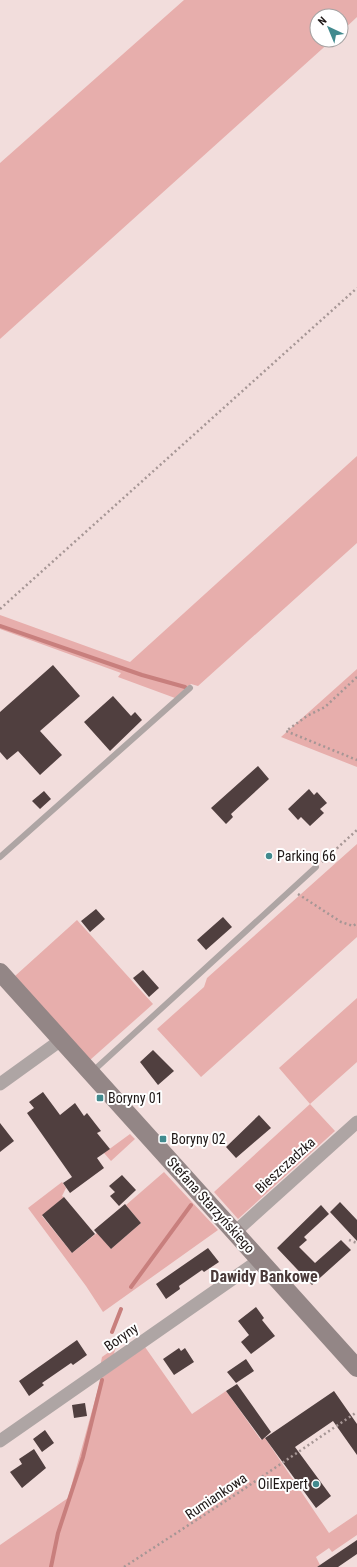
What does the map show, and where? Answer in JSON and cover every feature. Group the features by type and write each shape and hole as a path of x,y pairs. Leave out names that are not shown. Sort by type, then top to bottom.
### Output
{"street":[{"name":"Stefana Starzyńskiego","path":"0,972 357,1368"},
{"path":"0,1084 61,1040"},
{"name":"Bieszczadzka","path":"235,1232 357,1122"},
{"name":"Boryny","path":"0,1441 260,1259"}],"lane":[{"path":"0,857 190,688"},
{"path":"91,1073 316,868"}],"path":[{"path":"0,609 357,288"},
{"path":"357,677 324,707 307,716 286,731 357,760"},
{"path":"316,868 357,830"},
{"path":"291,890 312,902 341,922 353,926 357,924"},
{"path":"349,1240 357,1243"},
{"name":"Rumiankowa","path":"124,1567 226,1501 357,1412"}],"shaded area":[{"path":"184,0 357,0 357,17 349,24 349,8 309,8 309,48 323,48 0,339 0,163"},
{"path":"357,456 357,543 198,686 191,684 175,698 118,677 121,673 0,629 0,615 130,662"},
{"path":"357,669 357,767 281,737"},
{"path":"357,844 357,937 201,1077 157,1029 204,987 207,978"},
{"path":"77,920 153,1004 90,1060 15,976"},
{"path":"357,998 357,1062 310,1104 279,1068"},
{"path":"310,1104 335,1131 238,1219 214,1192"},
{"path":"130,1134 135,1139 111,1161 104,1153"},
{"path":"164,1172 218,1230 103,1312 86,1286 28,1208 62,1182 66,1188 62,1196 64,1197 42,1216 72,1253 97,1233 111,1249 141,1223 126,1205"},
{"path":"116,1347 112,1360 100,1367 102,1357"},
{"path":"145,1347 192,1414 226,1391 261,1440 265,1438 329,1533 357,1514 357,1535 332,1552 329,1548 316,1557 320,1565 317,1567 0,1567 0,1545 68,1498 101,1378"}],"building":[{"path":"53,665 80,696 40,731 62,755 40,775 18,751 7,760 0,752 0,712"},
{"path":"113,696 131,716 135,712 142,720 110,751 84,722"},
{"path":"258,766 269,779 231,814 233,817 226,824 211,808"},
{"path":"309,789 314,795 317,792 327,803 320,809 324,813 310,826 301,817 298,820 288,809"},
{"path":"44,791 51,799 40,809 32,801"},
{"path":"96,909 105,919 90,932 81,921"},
{"path":"223,917 232,927 206,950 197,940"},
{"path":"143,970 159,988 149,997 133,978"},
{"path":"153,1050 174,1071 158,1085 140,1062"},
{"path":"43,1092 60,1115 75,1103 84,1116 87,1113 101,1131 97,1133 110,1149 97,1158 104,1168 70,1193 63,1183 72,1177 27,1113 34,1108 29,1102"},
{"path":"259,1115 271,1128 236,1158 226,1147"},
{"path":"0,1123 14,1141 0,1152"},
{"path":"122,1175 136,1190 119,1206 110,1196 115,1192 109,1186"},
{"path":"64,1197 95,1234 72,1253 42,1215"},
{"path":"340,1202 357,1220 357,1241 330,1212"},
{"path":"125,1204 141,1223 111,1249 94,1230"},
{"path":"321,1205 329,1214 304,1237 307,1240 299,1247 315,1263 341,1240 351,1250 312,1285 277,1248"},
{"path":"208,1248 219,1262 204,1272 202,1270 179,1286 180,1289 166,1299 156,1284"},
{"path":"256,1307 264,1318 262,1320 275,1336 251,1354 241,1342 249,1335 238,1321"},
{"path":"77,1340 87,1355 73,1365 71,1363 42,1383 44,1385 29,1396 19,1381"},
{"path":"179,1348 181,1351 185,1348 194,1362 174,1375 163,1359"},
{"path":"246,1359 254,1371 236,1383 227,1372"},
{"path":"237,1384 271,1432 262,1440 226,1391"},
{"path":"334,1391 357,1424 357,1455 333,1421 295,1447 331,1496 316,1508 265,1438"},
{"path":"85,1403 87,1416 74,1418 72,1405"},
{"path":"45,1430 54,1443 42,1452 33,1439"},
{"path":"34,1449 46,1468 22,1488 10,1472 22,1464 19,1459"},
{"path":"357,1540 357,1554 338,1567 317,1567"}],"waterway":[{"path":"0,626 142,675 185,687"},
{"path":"131,1287 191,1205"},
{"path":"112,1332 121,1309"},
{"path":"51,1567 58,1533 83,1457 102,1380"}],"place":[{"name":"Parking 66","path":"269,856"},
{"name":"Boryny 01","path":"100,1098"},
{"name":"Boryny 02","path":"163,1139"},
{"name":"OilExpert","path":"316,1484"}],"district":[{"name":"Dawidy Bankowe","path":"264,1276"}]}
